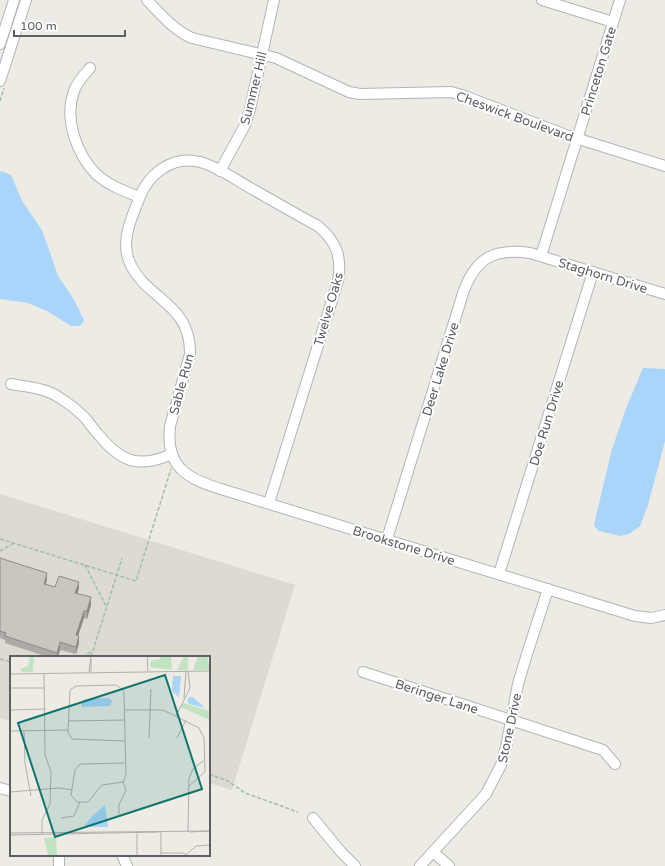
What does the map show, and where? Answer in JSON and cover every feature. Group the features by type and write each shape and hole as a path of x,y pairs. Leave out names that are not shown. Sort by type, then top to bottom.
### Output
{"street":[{"path":"0,44 14,0"},
{"path":"0,81 26,0"},
{"name":"Cheswick Boulevard","path":"147,0 158,13 182,34 192,38 276,58 349,92 360,94 451,92 577,138 665,166"},
{"name":"Summer Hill","path":"220,171 245,126 274,0"},
{"path":"542,0 613,22"},
{"name":"Princeton Gate","path":"541,256 620,0"},
{"path":"90,68 79,80 74,91 71,106 71,121 75,140 84,160 96,174 116,187 139,197"},
{"name":"Sable Run","path":"170,455 168,436 190,354 190,342 183,321 172,308 138,275 129,260 126,250 126,239 139,197 145,185 162,167 172,163 191,161 199,162 220,171"},
{"name":"Twelve Oaks","path":"220,171 318,226 326,232 332,241 337,250 339,259 340,269 338,282 269,503"},
{"name":"Deer Lake Drive","path":"387,539 468,279 486,258 496,254 514,250 541,256"},
{"name":"Staghorn Drive","path":"541,256 665,294"},
{"name":"Doe Run Drive","path":"499,574 592,272"},
{"path":"10,384 42,389 59,397 82,415 107,445 124,458 132,461 147,462 160,460 170,455"},
{"name":"Brookstone Drive","path":"170,455 189,476 196,480 635,616 648,618 665,615"},
{"name":"Stone Drive","path":"420,866 486,794 501,765 527,654 548,589"},
{"name":"Beringer Lane","path":"362,672 603,750 615,764"},
{"path":"0,788 10,791"},
{"path":"313,818 341,852 355,866"},
{"path":"433,852 449,866"},
{"path":"122,856 127,866"}],"path":[{"path":"0,539 136,581 172,467 170,455"},
{"path":"0,551 14,543"},
{"path":"91,656 122,558"},
{"path":"85,565 106,607"},
{"path":"84,656 92,652"},
{"path":"0,659 10,662"},
{"path":"210,774 228,781 245,793 298,812"}],"shaded area":[{"path":"0,494 295,585 232,790 210,783 210,656 10,656 10,722 0,718"}],"water":[{"path":"1,171 11,175 22,201 42,230 58,276 73,298 84,320 82,324 78,326 71,326 47,311 28,303 0,299"},
{"path":"643,368 665,369 665,441 648,505 640,526 629,534 620,536 599,531 594,526 612,449 627,406"}],"building":[{"path":"0,558 47,573 44,584 55,587 59,576 79,582 75,593 91,597 87,611 84,611 76,635 79,636 76,647 60,642 57,653 5,636 6,633 0,631"}]}
